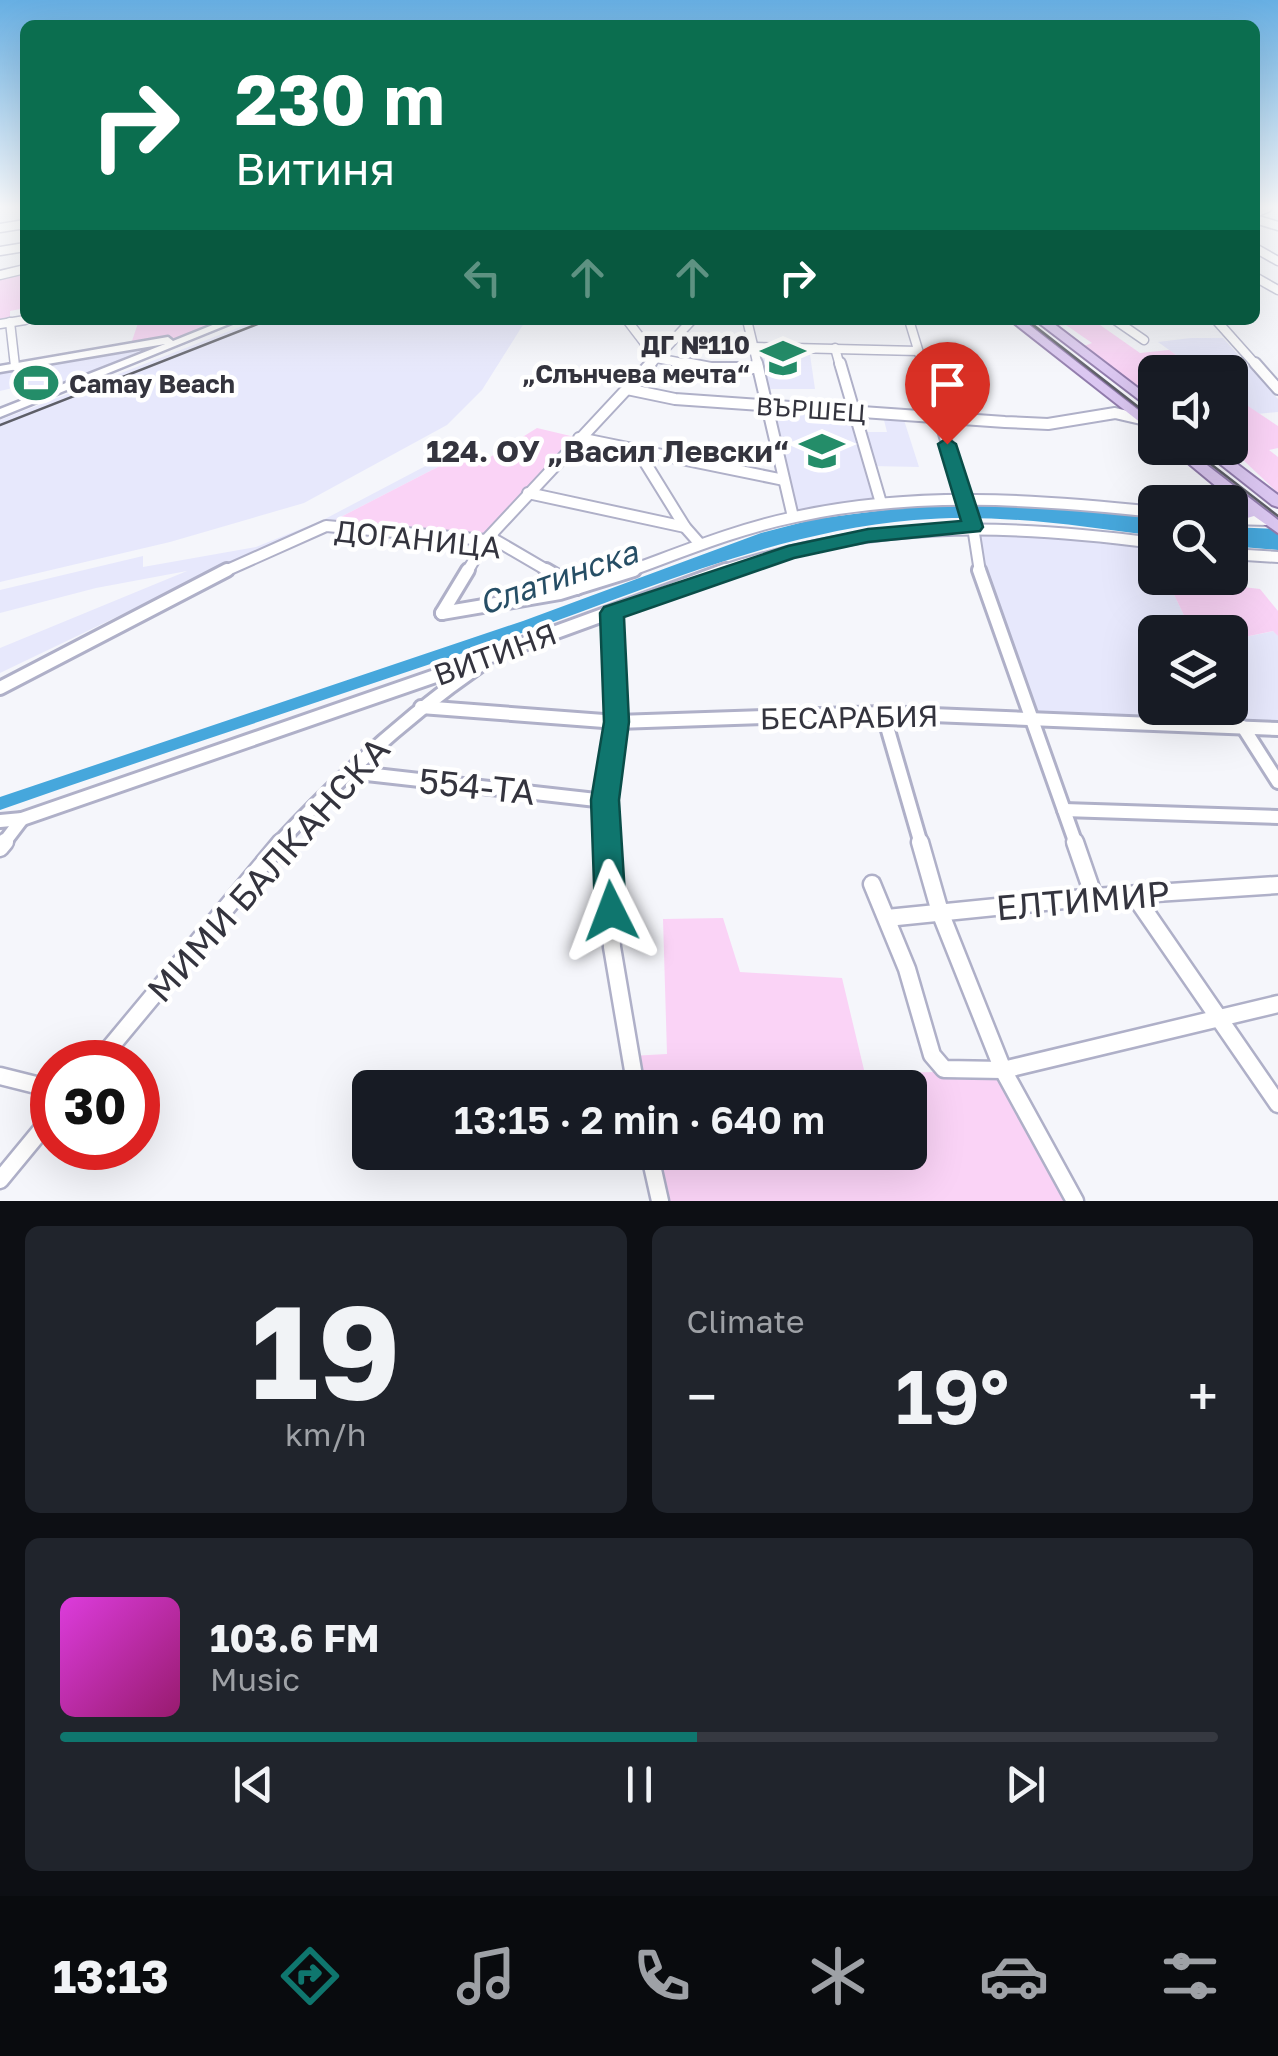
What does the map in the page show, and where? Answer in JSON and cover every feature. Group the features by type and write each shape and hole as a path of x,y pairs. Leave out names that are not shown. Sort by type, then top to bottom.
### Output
{"main road":[{"path":"1022,325 1117,407 1138,418"},
{"path":"1047,325 1138,395"},
{"path":"1198,465 1223,485"},
{"path":"1229,465 1277,501"},
{"path":"1248,504 1274,523"}],"street":[{"path":"5,323 15,367"},
{"path":"0,413 220,325"},
{"path":"631,325 656,358 712,368 758,368"},
{"path":"486,540 687,325"},
{"path":"748,325 793,517"},
{"path":"910,325 972,524 976,563 1094,897"},
{"path":"1122,325 1144,340"},
{"path":"1220,325 1278,389"},
{"path":"0,370 195,334"},
{"path":"753,347 918,351"},
{"path":"835,348 881,503"},
{"name":"ВЪРШЕЦ","path":"627,390 675,400 1048,424 1117,407"},
{"path":"579,438 784,480"},
{"path":"638,451 685,527 700,544"},
{"path":"528,493 685,527"},
{"name":"ВИТИНЯ","path":"486,540 442,613 577,588 700,544 793,517 881,503 1042,500 1138,510"},
{"path":"1248,521 1274,523"},
{"name":"ВИТИНЯ","path":"0,821 22,819 145,771 403,687 788,553 882,534 972,524 1044,528 1138,541"},
{"name":"ДОГАНИЦА","path":"254,556 326,526 486,540 503,543 577,588"},
{"path":"0,688 254,556"},
{"path":"1248,556 1278,558"},
{"path":"612,613 616,722 605,800 612,948 633,1070"},
{"name":"МИМИ БАЛКАНСКА","path":"116,1040 279,846 349,772 421,706 500,654"},
{"path":"403,687 421,706"},
{"name":"БЕСАРАБИЯ","path":"421,706 616,722 882,714 1278,729"},
{"path":"882,714 940,912 1003,1070 1075,1201"},
{"path":"1244,728 1278,782"},
{"name":"554-ТА","path":"349,772 605,800"},
{"path":"1064,810 1278,817"},
{"path":"0,848 22,819"},
{"path":"872,884 922,1012 932,1054 944,1068 1003,1070 1278,1004"},
{"name":"ЕЛТИМИР","path":"887,918 1094,897 1278,885"},
{"path":"1134,895 1278,1104"},
{"path":"0,1076 30,1084"},
{"path":"0,1180 30,1144"},
{"path":"653,1170 660,1201"}],"shaded area":[{"path":"20,270 20,309 10,311 10,319 0,321 0,275"},
{"path":"137,325 220,325 195,334 130,347"},
{"path":"245,325 523,325 482,390 447,425 304,503 170,542 0,582 0,420"},
{"path":"1066,325 1100,325 1140,353 1169,350 1176,355 1138,355 1138,387 1084,346 1092,343"},
{"path":"1223,338 1238,355 1176,355 1158,342"},
{"path":"156,344 158,349 27,400 21,386 0,391 0,374"},
{"name":"ДГ №110 „Слънчева мечта“","path":"753,347 809,348 815,389 763,389"},
{"path":"1248,366 1278,399 1278,412 1257,414 1248,407"},
{"path":"1248,406 1278,426 1278,448 1269,450 1278,457 1278,493 1248,465"},
{"name":"124. ОУ „Васил Левски“","path":"774,409 851,416 875,499 797,512"},
{"path":"883,416 903,417 919,467 872,466 862,432 887,432"},
{"path":"537,428 579,438 486,540 329,523 461,455 479,464"},
{"path":"454,451 461,455 329,523 227,564 0,673 0,648 187,571 96,588 0,613 0,590 143,556 143,567 256,547 323,520"},
{"path":"973,527 1138,542 1138,595 1174,595 1184,615 1138,615 1138,724 1032,720 977,563"},
{"path":"1248,588 1260,589 1278,611 1278,636 1273,631 1248,636 1248,615 1184,615 1174,595 1248,595"},
{"path":"1274,631 1278,636 1278,729 1169,725 1248,725 1248,636"},
{"path":"723,918 740,972 842,978 864,1070 633,1070 630,1056 667,1054 663,919"},
{"path":"1003,1070 1075,1201 660,1201 653,1170 927,1170 927,1072"}],"water":[{"path":"947,502 1049,504 1138,515 1138,534 1035,521 944,518 811,537 712,565 0,810 0,797 523,621 761,533 815,519"},
{"path":"1248,528 1278,529 1278,550 1248,548"}],"tram line":[{"path":"1033,325 1138,407"},
{"path":"1212,465 1278,516"}],"railway":[{"path":"0,425 255,325"}],"place":[{"name":"ДГ №110 „Слънчева мечта“","path":"783,358"},
{"name":"Camay Beach","path":"36,383"},
{"name":"124. ОУ „Васил Левски“","path":"822,451"}],"route":[{"path":"611,911 605,800 616,722 612,613 788,553 910,530 973,527 947,444"}],"water label":[{"name":"Слатинска","path":"558,577"}]}
